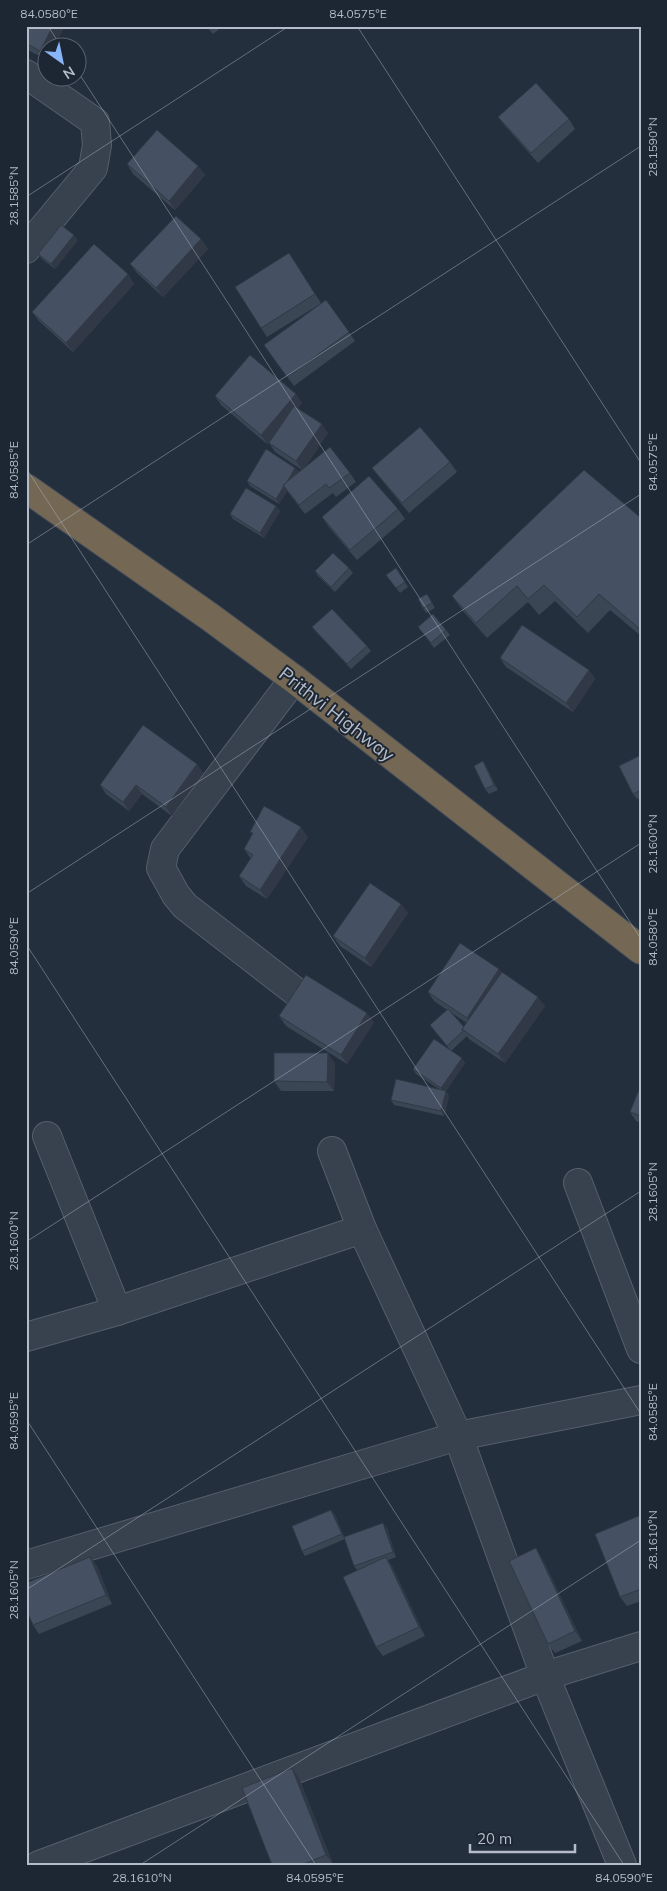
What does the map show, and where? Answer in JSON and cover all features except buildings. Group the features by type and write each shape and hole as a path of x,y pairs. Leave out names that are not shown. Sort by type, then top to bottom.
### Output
{"highway":[{"name":"Prithvi Highway","path":"26,488 210,617 294,679 641,950"}],"street":[{"path":"26,74 95,122 97,145 93,168 26,249"},
{"path":"294,679 165,849 161,868 185,906 296,992"},
{"path":"47,1136 117,1311"},
{"path":"332,1151 362,1229 458,1436 545,1676 622,1865"},
{"path":"578,1183 641,1349"},
{"path":"26,1338 117,1311 362,1229"},
{"path":"26,1565 458,1436 641,1400"},
{"path":"39,1865 545,1676 641,1646"}]}
